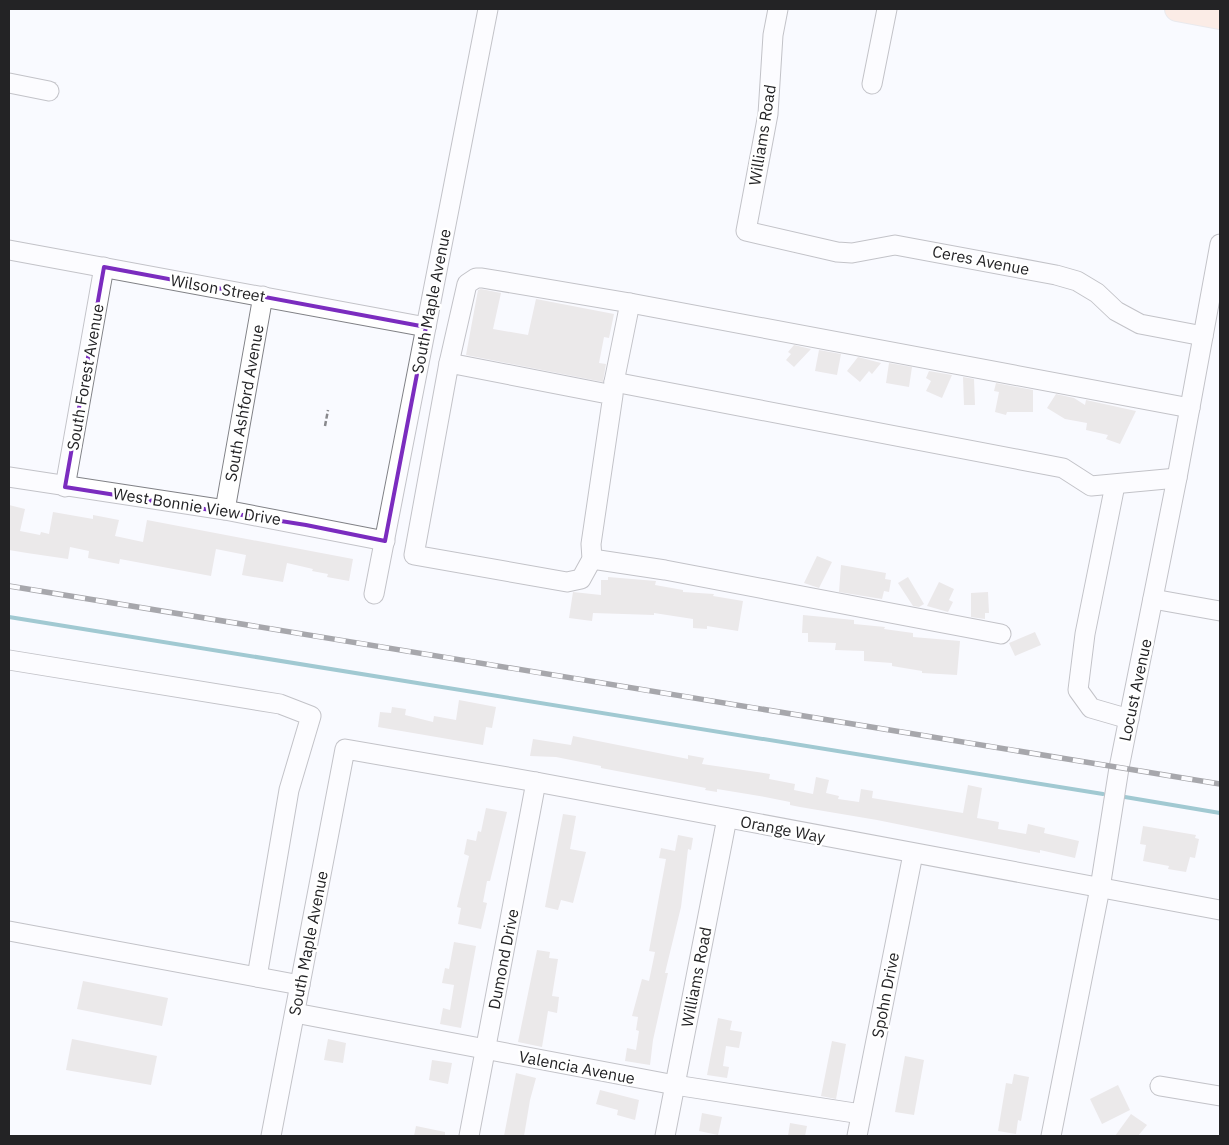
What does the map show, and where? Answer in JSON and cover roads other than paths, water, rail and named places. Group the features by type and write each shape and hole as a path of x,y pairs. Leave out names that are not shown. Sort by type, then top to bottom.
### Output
{"main road":[{"path":"1177,9 1220,17"}],"street":[{"name":"South Maple Avenue","path":"374,594 488,9"},
{"name":"Williams Road","path":"746,232 768,114 773,35 778,9"},
{"path":"872,84 887,9"},
{"path":"9,83 49,91"},
{"name":"Ceres Avenue","path":"746,232 836,252 852,253 895,245 1056,275 1077,281 1097,294 1116,311 1140,324 1203,336"},
{"name":"Locust Avenue","path":"1051,1136 1100,888 1129,719 1178,478 1203,336 1216,282 1220,244"},
{"name":"Wilson Street","path":"9,250 426,327"},
{"name":"South Forest Avenue","path":"65,487 104,268"},
{"path":"630,303 614,389 591,544 592,559 581,579 567,582 414,555 449,363 466,288 476,278 630,303 1190,408"},
{"name":"South Ashford Avenue","path":"225,510 263,296"},
{"path":"449,363 614,389 1063,468 1091,486 1178,478"},
{"name":"West Bonnie View Drive","path":"9,477 225,510 385,541"},
{"path":"1115,484 1085,634 1078,690 1091,708 1129,719"},
{"path":"592,559 665,570 1000,634"},
{"path":"1153,599 1220,612"},
{"path":"9,660 280,704 311,716 289,790 257,977"},
{"name":"South Maple Avenue","path":"271,1136 345,749"},
{"name":"Orange Way","path":"345,749 536,782 1220,910"},
{"name":"Dumond Drive","path":"469,1136 536,782"},
{"name":"Williams Road","path":"665,1136 727,818"},
{"name":"Spohn Drive","path":"857,1136 913,854"},
{"path":"9,931 300,985"},
{"name":"Valencia Avenue","path":"295,1013 675,1085 861,1114"},
{"path":"1160,1086 1220,1096"}],"waterway":[{"path":"9,617 1103,794"},
{"path":"1125,797 1220,813"}],"railway":[{"path":"9,586 1220,784"}]}
